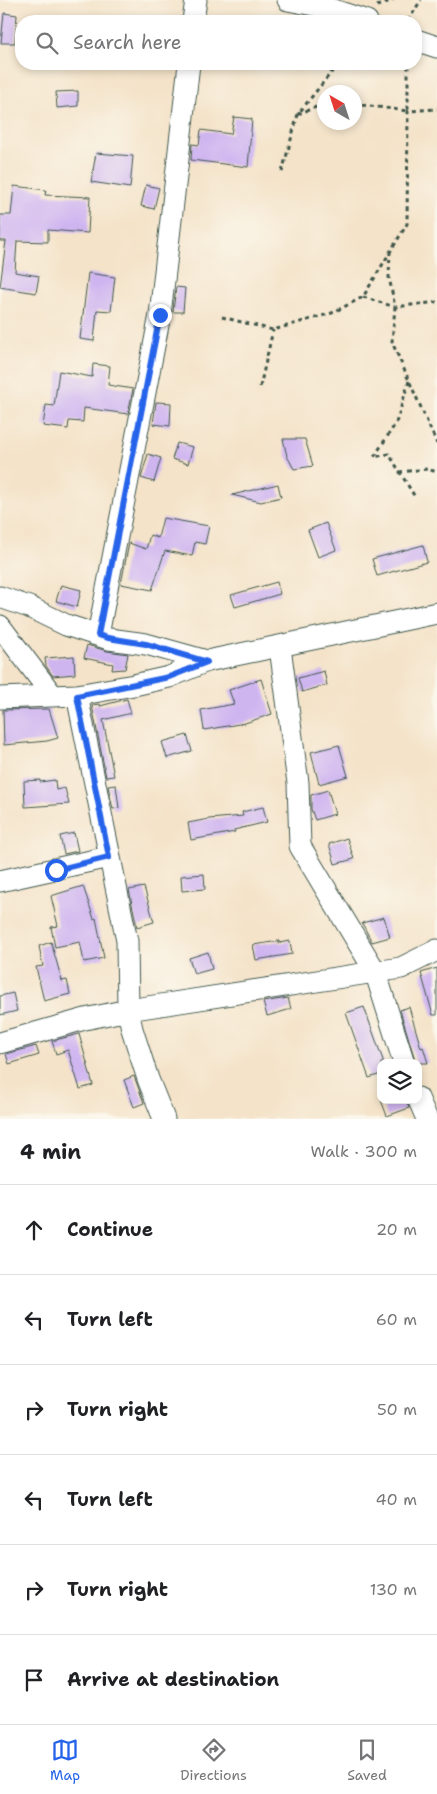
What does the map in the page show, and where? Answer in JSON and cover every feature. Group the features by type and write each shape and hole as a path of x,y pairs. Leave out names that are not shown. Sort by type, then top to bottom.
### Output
{"street":[{"path":"194,15 196,0"},
{"path":"288,0 324,7 349,15"},
{"path":"422,42 437,47"},
{"path":"98,635 160,315 188,70"},
{"path":"0,597 29,607 66,625 108,638 146,644 207,662"},
{"path":"0,698 77,696 169,677 207,662 437,613"},
{"path":"0,626 53,696"},
{"path":"280,647 298,783 300,846 376,971 403,1059"},
{"path":"77,696 128,941 128,1010 132,1029 148,1078 164,1119"},
{"path":"0,881 109,857"},
{"path":"0,1043 85,1019 128,1010 401,968 437,950"},
{"path":"421,1104 427,1119"}],"path":[{"path":"412,15 421,0"},
{"path":"282,172 298,114 333,70"},
{"path":"222,317 274,330 332,313 363,297 407,224 408,70"},
{"path":"362,105 408,111 437,109"},
{"path":"298,114 317,107"},
{"path":"390,251 389,277 395,307 392,342 437,444"},
{"path":"363,297 395,307 437,302"},
{"path":"260,387 274,330"},
{"path":"409,380 396,423 374,457 388,454 415,497"},
{"path":"399,472 427,469 437,472"}],"building":[{"path":"4,13 17,15 15,15 15,43 1,43"},
{"path":"78,91 78,106 57,108 56,92"},
{"path":"234,117 252,119 248,167 191,160 192,144 199,145 201,130 231,134"},
{"path":"96,153 133,156 130,188 91,182"},
{"path":"146,185 159,188 154,209 141,206"},
{"path":"14,186 46,190 45,195 90,197 88,233 48,230 48,242 17,241 15,272 39,276 36,293 0,287 6,241 0,241 0,215 11,215"},
{"path":"88,273 115,277 111,311 97,310 94,341 80,339"},
{"path":"176,287 185,288 183,312 173,312"},
{"path":"93,364 110,366 108,385 133,389 128,414 84,408 83,422 69,421 68,429 43,426 46,405 54,406 59,371 92,377"},
{"path":"156,402 171,403 170,426 153,424"},
{"path":"283,439 305,439 313,466 294,469 287,456"},
{"path":"177,443 193,447 188,464 172,459"},
{"path":"148,454 161,458 154,482 141,478"},
{"path":"278,484 281,497 261,502 232,495"},
{"path":"163,518 209,526 205,544 195,542 192,556 165,551 152,590 121,584 129,543 146,549 150,535 158,538"},
{"path":"326,523 336,550 318,557 308,530"},
{"path":"423,545 427,562 377,576 372,559"},
{"path":"277,582 280,594 235,607 231,595"},
{"path":"61,585 81,590 77,607 56,601"},
{"path":"87,645 107,651 128,654 125,669 112,670 113,664 84,658"},
{"path":"74,656 75,674 53,676 46,666 45,658"},
{"path":"324,671 327,685 302,692 298,678"},
{"path":"261,679 272,714 245,723 204,730 201,710 234,704 229,690"},
{"path":"127,699 131,713 103,720 114,776 106,777 92,705 100,704 100,706"},
{"path":"49,709 58,738 47,741 4,745 3,710"},
{"path":"187,735 192,751 167,758 162,742"},
{"path":"339,745 348,776 319,784 311,752"},
{"path":"40,780 40,782 55,780 56,790 65,788 69,804 25,807 24,781"},
{"path":"116,785 119,808 113,809 108,786"},
{"path":"328,790 335,814 315,820 311,809 311,795"},
{"path":"263,807 267,822 234,830 235,832 191,840 188,823 243,816 242,812"},
{"path":"74,833 78,851 64,854 60,836"},
{"path":"347,838 354,859 335,864 329,844"},
{"path":"204,874 205,889 182,891 181,876"},
{"path":"83,886 94,919 96,918 104,958 84,962 80,942 55,947 51,927 58,926 51,896"},
{"path":"144,887 154,922 137,927 129,890"},
{"path":"384,917 390,937 372,942 362,923"},
{"path":"279,941 279,943 290,941 292,954 256,960 253,945"},
{"path":"51,942 62,981 67,980 70,994 44,1001 36,967 43,966 39,946"},
{"path":"208,952 212,969 194,974 189,958"},
{"path":"437,968 437,1015 433,1015 421,973"},
{"path":"13,993 17,1011 0,1015 0,996"},
{"path":"288,998 291,1009 267,1016 263,1002"},
{"path":"364,1007 383,1059 377,1059 377,1075 369,1078 346,1013"},
{"path":"409,1007 421,1048 423,1047 428,1063 422,1063 422,1059 415,1059 400,1010"},
{"path":"79,1034 93,1085 80,1089 68,1050 56,1054 52,1041"},
{"path":"36,1046 39,1055 9,1064 6,1054"},
{"path":"134,1076 144,1103 134,1107 124,1080"},
{"path":"382,1104 408,1104 409,1108 387,1116"}],"route":[{"path":"56,870 109,857 77,696 169,677 207,662 146,644 98,635 160,315"}]}
